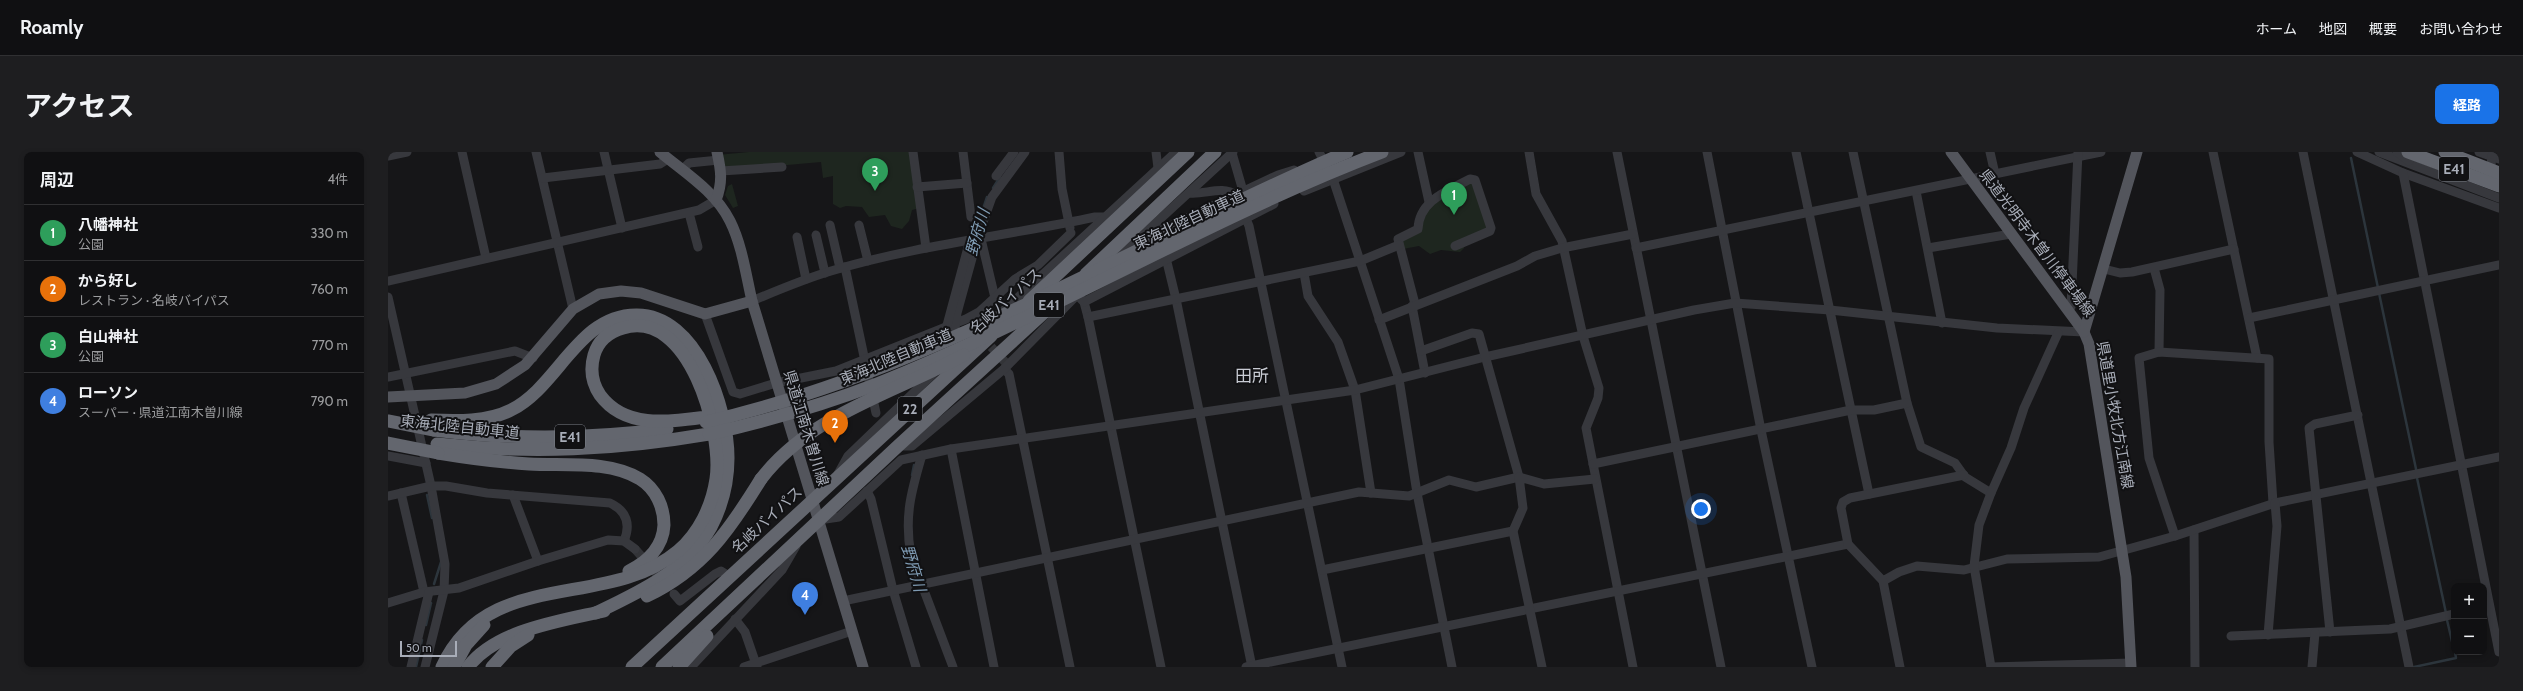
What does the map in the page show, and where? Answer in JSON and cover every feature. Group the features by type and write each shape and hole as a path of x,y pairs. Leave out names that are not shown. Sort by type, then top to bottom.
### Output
{"highway":[{"name":"名岐バイパス","path":"632,667 729,576 1079,257 1188,152"},
{"name":"22","path":"662,667 760,577 818,520 997,357 1215,152"},
{"name":"東海北陸自動車道","path":"388,435 438,449 576,450 621,447 707,425 775,405 842,383 953,338 1222,208 1347,152"},
{"name":"東海北陸自動車道","path":"388,421 432,425 475,435 572,437 707,425 812,407 878,383 956,349 1294,189 1382,152"},
{"name":"E41","path":"2408,152 2499,186"},
{"name":"E41","path":"2445,152 2499,173"},
{"path":"468,667 483,650 494,643 545,626 596,613 644,597 694,568 718,543 761,479 785,452 814,429 962,356 1108,276"},
{"path":"388,414 432,425 469,420 510,411 532,396 592,331 615,318 637,314 648,316 673,328 685,339 705,369 724,422 728,458 723,495 718,512 702,541 678,566 647,587 596,613"},
{"path":"442,667 454,645 475,623 500,608 536,597 644,572 657,567 681,549 701,524 708,509 716,478 717,460 713,424 708,404 692,369 672,342 656,332 638,326 618,329 602,340 596,350 591,370 597,390 613,409 631,418 655,422 707,425"},
{"path":"388,443 438,449 498,461 611,469 633,476 650,486 662,507 664,519 664,530 655,552 647,560 633,569 589,585"},
{"path":"679,667 760,577"},
{"path":"454,667 466,645 490,619 504,610 536,597"},
{"path":"624,667 667,629 700,603"},
{"path":"492,667 511,646 545,626"}],"main road":[{"name":"県道光明寺木曽川停車場線","path":"1951,152 2084,332"},
{"name":"県道里小牧北方江南線","path":"2131,665 2128,594 2122,551 2092,359 2084,332 2104,269 2137,152"},
{"name":"県道江南木曽川線","path":"664,155 716,200 730,221 738,244 752,301 776,383 863,667"},
{"path":"716,200 721,187 719,161"},
{"path":"388,397 465,393 481,389 506,379 533,358 573,309 590,298 621,290 641,293 705,314 752,301"}],"street":[{"path":"388,156 407,152"},
{"path":"462,152 486,258"},
{"path":"536,152 573,309"},
{"path":"604,152 622,228"},
{"path":"913,152 926,248"},
{"path":"963,152 972,217"},
{"path":"996,176 1013,152"},
{"path":"950,328 975,240 992,197 1025,152"},
{"path":"1059,152 1062,189 1068,222 1076,243"},
{"path":"1156,152 1158,168"},
{"path":"835,479 848,456 1103,217 1176,152"},
{"path":"898,446 912,446 1006,366 1077,295 1154,229 1189,193 1233,152"},
{"path":"1233,152 1239,193 1261,281 1285,402 1308,503 1342,667"},
{"path":"1084,302 1166,258 1246,218 1333,179 1401,152"},
{"path":"1418,152 1429,202"},
{"path":"1529,152 1536,194 1562,241 1562,248 1584,336 1599,388 1598,398 1586,428 1633,667"},
{"path":"1617,152 1675,446 1721,667"},
{"path":"1707,152 1723,230 1735,304 1761,430 1790,556 1812,667"},
{"path":"1796,152 1869,494"},
{"path":"1853,152 1907,404 1921,447 1955,463 1964,475 1991,493"},
{"path":"1990,152 1994,174"},
{"path":"1636,248 1971,180 2078,154 2101,152"},
{"path":"2213,152 2257,358"},
{"path":"2303,152 2358,415 2408,667"},
{"path":"2357,152 2403,173 2488,205 2498,211"},
{"path":"2379,152 2499,198"},
{"path":"2397,152 2420,168"},
{"path":"2067,310 2070,307 2078,154"},
{"path":"543,178 660,164 664,155"},
{"path":"2488,155 2488,205"},
{"path":"1154,229 1321,156 1333,179 1399,379 1427,548 1452,667"},
{"path":"682,170 689,163 719,161 782,167"},
{"path":"2403,173 2463,464 2483,583"},
{"path":"1425,373 1414,305 1398,239 1418,229 1418,220 1429,202 1470,179 1475,180 1491,228 1490,232 1455,246"},
{"path":"917,187 967,183"},
{"path":"1189,193 1225,189 1239,193"},
{"path":"1916,191 1942,322"},
{"path":"388,281 689,213 704,208 716,200"},
{"path":"689,213 698,247"},
{"path":"752,301 806,279 842,267 926,248 1095,217 1103,217"},
{"path":"830,225 865,360 876,414"},
{"path":"859,225 868,261"},
{"path":"1154,229 1166,258 1176,299 1250,667 1848,544"},
{"path":"705,314 733,392 740,394 776,383 836,371 969,322 1015,279 1038,265 1071,233"},
{"path":"1379,320 1414,305 1517,266 1536,256 1562,248 1633,234"},
{"path":"1928,248 2011,234"},
{"path":"816,235 825,273"},
{"path":"797,238 806,279"},
{"path":"975,240 995,298"},
{"path":"1088,317 1304,273 1360,260 1399,245"},
{"path":"2104,269 2120,273 2154,268 2234,249"},
{"path":"2249,318 2499,265"},
{"path":"2154,268 2160,290 2158,352"},
{"path":"1304,273 1308,296 1338,342 1356,390 1372,493"},
{"path":"1077,295 1084,302 1088,317 1161,667"},
{"path":"388,297 432,486 446,564 444,591 425,667"},
{"path":"818,520 838,517 901,460 922,455 952,449 1285,402 1356,390 1485,357 1650,320 1735,304 1830,310 2058,332 2084,332"},
{"path":"2058,332 2024,408 2011,448 1979,525 1974,566 1991,667 2131,665"},
{"path":"1421,351 1472,333 1479,334 1519,477 1523,508 1513,531 1542,667"},
{"path":"388,377 515,351 533,358"},
{"path":"2175,536 2149,458 2141,391 2139,358 2158,352 2269,359 2269,442 2277,526 2268,635"},
{"path":"1006,366 1024,439 1070,667"},
{"path":"1593,464 1675,446 1761,430 1850,410 1874,410 1907,404"},
{"path":"2330,632 2309,428 2315,424 2358,415"},
{"path":"952,449 994,667"},
{"path":"922,455 911,492 906,523 911,556 919,585 953,667"},
{"path":"388,456 426,463"},
{"path":"1883,581 1899,572 1917,566 1964,570 1974,566 2007,559 2098,557 2175,536 2274,503 2499,457"},
{"path":"1900,667 1883,581 1848,544 1841,508 1843,502 1850,498 1964,475"},
{"path":"843,601 1048,559 1359,492 1409,496 1449,480 1476,487 1519,477 1544,484 1595,479"},
{"path":"388,496 432,486 513,495 610,503 619,507 626,516 627,534 624,541"},
{"path":"867,491 871,499 893,590 916,667"},
{"path":"401,493 426,592 411,667"},
{"path":"513,495 538,561"},
{"path":"2194,530 2195,667"},
{"path":"1322,570 1513,531"},
{"path":"691,667 735,618 782,570 801,536"},
{"path":"388,603 426,592 459,588 538,561 608,540 624,541 635,549"},
{"path":"674,594 680,601 715,574 721,571 729,576"},
{"path":"2499,603 2487,606 2499,652"},
{"path":"2231,636 2315,633 2401,627 2451,615"},
{"path":"735,618 745,632 756,665"},
{"path":"744,667 756,665 852,630"},
{"path":"2312,667 2315,633"}],"shaded area":[{"path":"749,152 911,152 920,208 912,210 909,221 902,229 891,226 885,215 869,217 862,207 846,206 840,208 833,204 833,176 823,178 821,162 721,171 717,155"},
{"path":"1470,179 1490,231 1466,241 1464,248 1460,252 1441,250 1430,254 1419,246 1403,249 1398,239 1418,229 1429,202"},
{"path":"732,184 738,206 733,208 725,195 728,186"}],"waterway":[{"path":"2351,158 2378,288"},
{"name":"野府川","path":"993,188 1000,177"},
{"name":"野府川","path":"979,221 987,197"},
{"path":"2379,293 2416,469"},
{"name":"野府川","path":"912,475 914,465"},
{"path":"2417,478 2446,613"},
{"path":"427,495 432,518"},
{"path":"434,584 441,562"},
{"path":"426,625 431,603"},
{"path":"2447,620 2451,637"},
{"path":"416,667 422,640"},
{"path":"2414,667 2456,658 2456,655"}],"tunnel":[{"path":"982,337 1006,363"},
{"path":"635,549 664,582"}],"place":[{"name":"白山神社","path":"875,191"},
{"name":"八幡神社","path":"1454,215"},
{"name":"から好し","path":"835,443"},
{"name":"ローソン","path":"805,615"}],"district":[{"name":"田所","path":"1252,376"}]}
